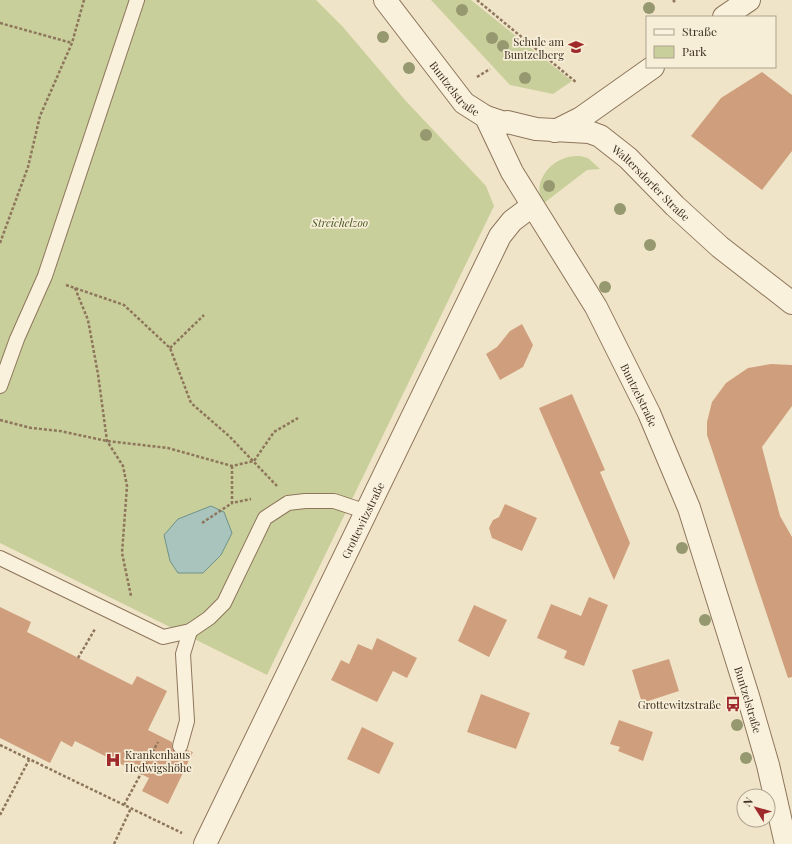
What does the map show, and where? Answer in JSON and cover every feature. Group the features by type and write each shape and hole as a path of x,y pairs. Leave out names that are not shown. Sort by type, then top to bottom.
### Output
{"street":[{"name":"Buntzelstraße","path":"385,0 464,103 486,118 512,172 596,307 649,413 689,508 768,765 786,844"},
{"path":"725,16 748,0"},
{"path":"555,131 581,118 652,68"},
{"name":"Waltersdorfer Straße","path":"486,118 504,123 555,131 589,132 610,143 720,247 792,303"},
{"name":"Grottewitzstraße","path":"196,840 367,512 500,236 512,221 532,206"}],"lane":[{"path":"0,386 17,339 45,276 137,0"},
{"path":"0,558 163,637 190,631 209,618 224,603 265,518 288,503 305,500 334,501 367,512"},
{"path":"180,746 186,721 183,654 190,631"}],"path":[{"path":"0,244 28,167 40,116 72,43 84,0"},
{"path":"477,0 577,82"},
{"path":"0,23 72,43"},
{"path":"45,276 124,305 170,348 191,403 254,461 283,493 288,503"},
{"path":"75,288 88,320 98,374 107,441 122,466 127,486 122,553 128,589 142,627"},
{"path":"170,348 204,314"},
{"path":"0,420 31,428 60,431 107,441 168,448 232,466 254,461 274,432 298,418"},
{"path":"232,466 232,503"},
{"path":"202,523 232,503 254,499"},
{"path":"78,658 92,635"},
{"path":"124,805 153,749 168,727 186,721"},
{"path":"0,744 29,760 196,840"},
{"path":"0,816 29,760"},
{"path":"114,844 131,808"}],"green space":[{"name":"Streichelzoo","path":"0,0 316,0 343,27 405,100 486,186 494,206 267,675 0,543"},
{"path":"431,0 471,0 572,81 553,94 510,85"},
{"path":"580,156 588,158 600,169 587,170 544,203 540,196 539,189 548,169 561,160 569,157"}],"water":[{"path":"211,506 224,512 232,533 221,555 203,573 178,573 170,561 164,535 178,519"}],"building":[{"path":"762,72 792,95 792,151 762,190 691,136 721,98"},
{"path":"522,324 533,345 523,367 500,380 486,354 497,347 510,331"},
{"path":"771,364 792,365 792,406 762,447 780,516 792,537 792,677 788,678 707,435 707,422 712,402 726,383 748,368"},
{"path":"572,394 605,470 600,472 630,543 614,580 539,408"},
{"path":"505,504 537,518 522,551 492,538 489,528 493,520 499,517"},
{"path":"589,597 608,605 584,666 564,658 567,651 537,638 551,604 581,616"},
{"path":"474,605 507,620 489,657 458,641"},
{"path":"0,607 31,622 27,632 132,685 137,676 167,691 148,730 172,742 172,748 177,754 182,754 187,750 193,752 168,804 142,791 149,778 75,741 72,747 61,741 50,763 0,738"},
{"path":"377,638 417,658 407,678 393,671 377,702 331,680 341,660 349,664 358,644 372,650"},
{"path":"669,659 679,691 642,703 632,670"},
{"path":"481,694 530,713 516,749 467,732"},
{"path":"619,720 653,732 643,761 618,751 620,747 610,744"},
{"path":"362,727 394,743 379,774 347,759"}],"place":[{"name":"Schule am Buntzelberg","path":"576,47"},
{"name":"Grottewitzstraße","path":"733,704"},
{"name":"Krankenhaus Hedwigshöhe","path":"113,760"}]}
